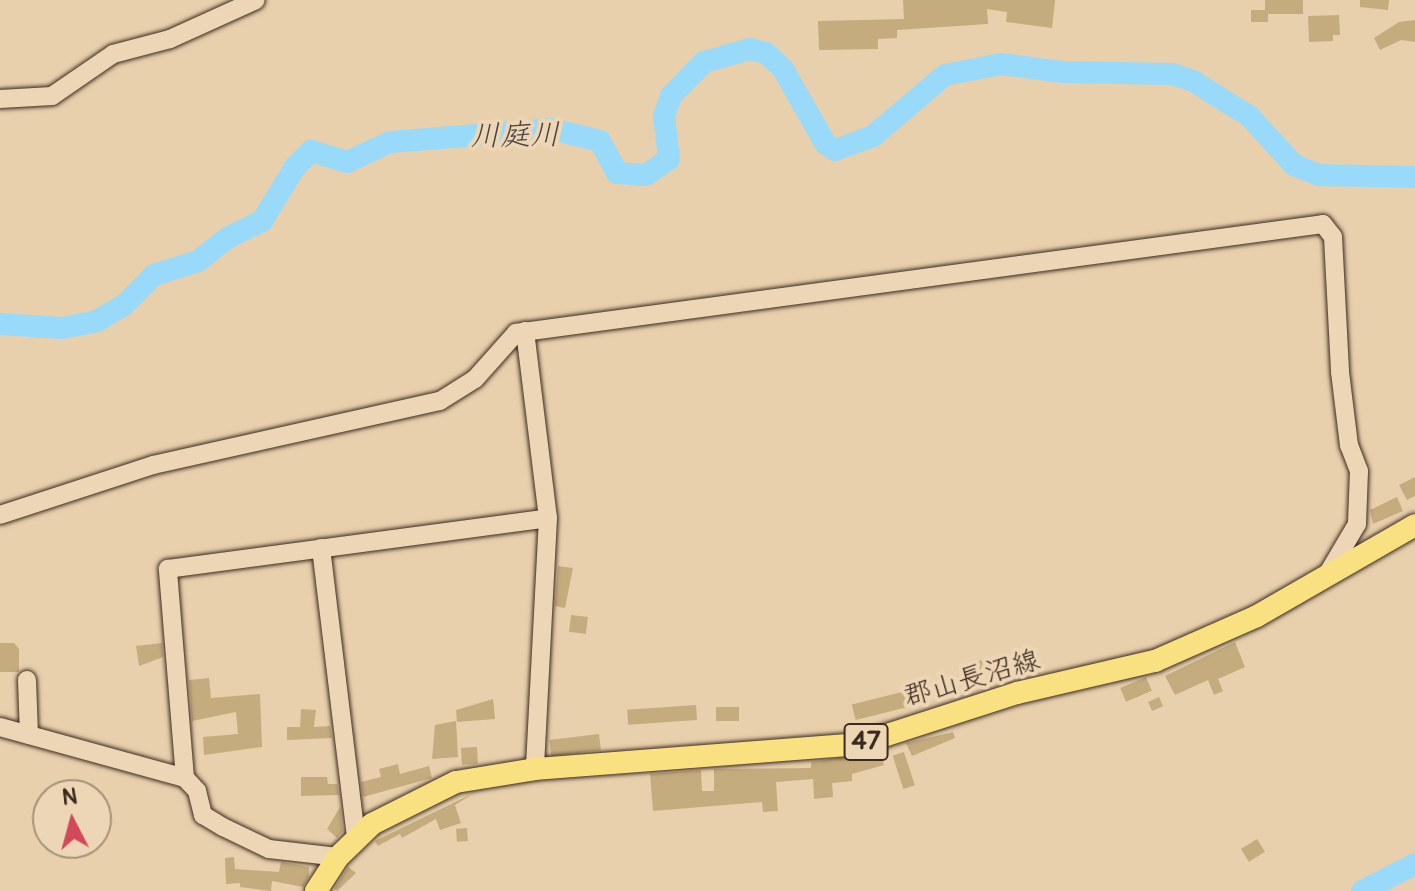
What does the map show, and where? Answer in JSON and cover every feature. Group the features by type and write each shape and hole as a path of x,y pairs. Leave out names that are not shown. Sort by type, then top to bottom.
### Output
{"main road":[{"name":"郡山長沼線","path":"316,891 338,857 356,837 398,808 456,782 535,769 859,744 1017,693 1155,661 1257,616 1415,525"}],"street":[{"path":"0,99 52,96 113,54 170,39 256,0"},
{"path":"0,515 153,465 440,401 464,388 508,339 525,331 1329,226 1346,420 1359,471 1357,524 1328,573"},
{"path":"525,331 548,518 535,769"},
{"path":"185,778 168,569 548,518"},
{"path":"321,548 356,837"},
{"path":"27,680 29,735"},
{"path":"0,727 185,778 197,791 203,815 261,846 338,857"}],"building":[{"path":"903,0 1055,0 1052,28 1006,22 1007,12 987,9 988,24 897,30 897,38 878,39 878,49 819,50 818,21 904,19"},
{"path":"1265,0 1303,0 1303,14 1268,14 1268,22 1251,22 1251,10 1265,10"},
{"path":"1360,0 1389,0 1388,10 1360,7"},
{"path":"1339,15 1340,35 1333,35 1333,41 1309,42 1308,16"},
{"path":"1415,20 1415,42 1401,40 1380,50 1374,38 1399,22"},
{"path":"1415,477 1415,496 1407,500 1399,485"},
{"path":"1397,497 1403,511 1373,524 1370,510"},
{"path":"558,566 573,568 565,608 555,606"},
{"path":"571,615 588,617 586,634 569,632"},
{"path":"1235,642 1245,667 1218,679 1223,691 1214,695 1208,680 1175,695 1165,676"},
{"path":"0,643 14,643 19,649 19,672 0,672"},
{"path":"162,643 163,657 139,666 136,646"},
{"path":"981,660 987,670 971,680 965,670"},
{"path":"1146,677 1152,691 1126,702 1120,688"},
{"path":"209,678 211,698 260,694 262,747 204,755 203,737 238,734 236,712 192,721 189,680"},
{"path":"910,690 914,706 856,720 852,705"},
{"path":"1159,697 1163,706 1152,711 1148,702"},
{"path":"493,699 495,719 457,722 456,710"},
{"path":"696,705 697,720 628,725 627,710"},
{"path":"716,707 739,707 739,721 716,721"},
{"path":"301,709 316,710 314,727 330,726 332,738 287,740 287,727 300,727"},
{"path":"456,721 458,757 432,759 435,725"},
{"path":"953,732 955,738 912,756 906,743"},
{"path":"599,734 601,750 551,756 549,740"},
{"path":"477,747 478,764 462,765 461,748"},
{"path":"880,752 884,765 852,774 852,781 832,783 833,797 814,799 813,779 776,782 778,811 763,812 762,802 653,811 650,774 701,770 702,791 714,791 714,769 811,768 811,762"},
{"path":"904,752 915,785 903,789 893,756"},
{"path":"398,764 400,774 429,766 432,778 363,797 361,782 381,777 379,769"},
{"path":"301,777 327,777 328,784 337,784 339,795 301,796"},
{"path":"474,793 455,805 461,823 440,830 436,819 402,838 400,834 378,846 375,841"},
{"path":"340,807 343,831 337,838 327,829"},
{"path":"467,828 468,841 457,842 456,829"},
{"path":"1257,839 1265,852 1249,862 1241,849"},
{"path":"234,857 235,869 279,872 281,862 309,867 309,876 303,887 272,881 271,891 240,887 240,883 226,884 225,858"},
{"path":"348,867 356,873 337,891 334,889"}],"waterway":[{"name":"川庭川","path":"0,324 62,328 97,321 124,305 154,275 198,261 227,238 262,221 295,167 311,151 347,162 390,142 552,129 600,141 617,173 646,175 669,159 664,116 671,96 704,62 750,49 766,53 783,69 825,143 835,150 873,136 945,75 1001,64 1063,72 1172,74 1193,81 1249,116 1294,165 1319,175 1415,177"},
{"path":"1362,891 1415,864"}]}
